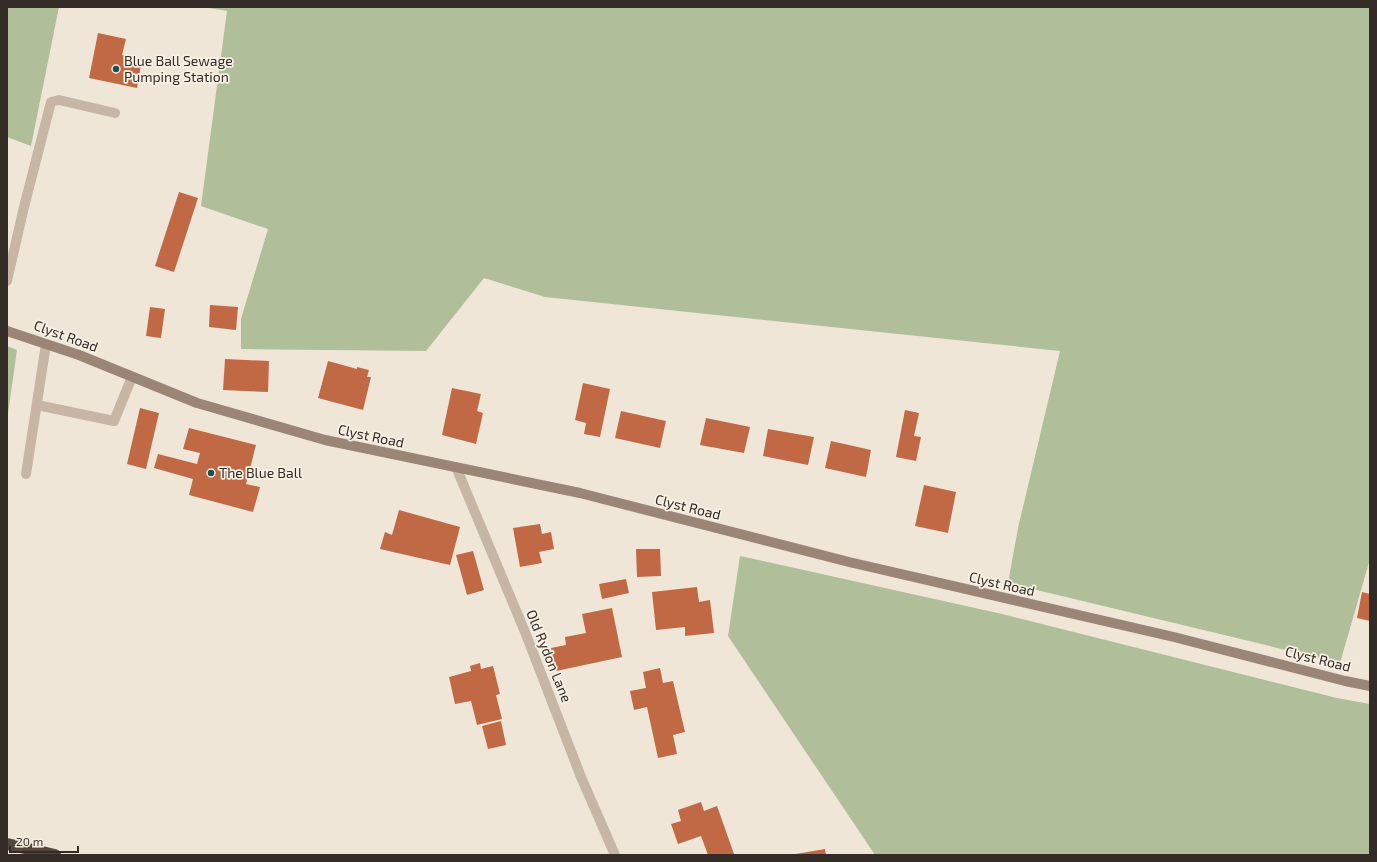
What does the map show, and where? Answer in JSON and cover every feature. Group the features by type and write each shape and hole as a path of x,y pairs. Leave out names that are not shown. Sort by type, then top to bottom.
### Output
{"highway":[{"path":"7,844 55,855"}],"street":[{"path":"7,282 24,207 51,102 59,100 115,113"},
{"name":"Clyst Road","path":"7,331 79,355 197,403 317,438 580,493 849,562 1166,635 1345,681 1370,686"},
{"path":"26,474 46,344"},
{"path":"37,405 114,421 132,376"},
{"name":"Old Rydon Lane","path":"456,468 525,632 581,777 615,855"}],"green space":[{"path":"7,7 59,7 31,146 7,137"},
{"path":"203,7 1370,7 1370,559 1340,663 1008,583 1018,528 1060,351 545,297 484,278 426,351 241,349 241,319 268,229 201,206 227,11"},
{"path":"7,346 17,350 7,421"},
{"path":"740,556 1002,614 1337,698 1370,704 1370,855 875,855 728,636"}],"building":[{"name":"Blue Ball Sewage Pumping Station","path":"98,33 126,39 122,55 142,59 137,88 89,78"},
{"path":"179,192 198,198 174,272 155,266"},
{"path":"210,305 238,307 236,330 209,327"},
{"path":"150,307 165,309 161,338 146,336"},
{"path":"225,359 269,361 268,392 223,390"},
{"path":"328,361 357,369 357,367 369,370 367,377 371,377 363,410 318,398"},
{"path":"583,383 610,389 600,437 584,434 586,423 575,420"},
{"path":"452,388 481,394 477,411 483,413 476,444 442,435"},
{"path":"140,408 159,413 146,469 127,464"},
{"path":"905,410 919,413 914,436 921,437 916,461 896,457"},
{"path":"621,411 666,421 660,448 615,438"},
{"path":"706,418 750,427 744,453 700,445"},
{"name":"The Blue Ball","path":"189,428 256,445 246,484 260,487 253,512 189,495 193,479 154,468 158,454 197,464 200,453 183,449"},
{"path":"768,429 814,437 808,465 763,456"},
{"path":"831,441 871,450 866,477 825,468"},
{"path":"924,485 956,492 948,533 915,526"},
{"path":"399,510 460,527 450,565 380,549 385,532 392,535"},
{"path":"540,524 542,534 551,532 554,549 539,552 542,563 520,567 513,528"},
{"path":"636,549 660,549 661,576 637,577"},
{"path":"473,551 484,590 467,595 456,555"},
{"path":"626,579 629,593 602,599 599,584"},
{"path":"697,587 699,602 710,600 714,633 685,636 685,627 656,630 652,592"},
{"path":"1362,592 1370,594 1370,621 1357,618"},
{"path":"612,608 622,657 556,671 551,648 566,645 565,637 586,633 582,614"},
{"path":"480,663 481,669 493,666 500,694 496,695 502,719 477,725 471,701 455,704 449,677 471,671 470,666"},
{"path":"660,668 663,683 673,681 685,732 673,735 677,754 658,758 647,707 634,710 630,691 646,688 643,672"},
{"path":"501,721 506,745 488,749 482,726"},
{"path":"701,802 704,811 717,806 734,854 708,855 701,836 678,844 671,824 681,821 678,810"},
{"path":"825,849 826,855 796,855 796,854"}],"place":[{"name":"Blue Ball Sewage Pumping Station","path":"116,69"},
{"name":"The Blue Ball","path":"211,473"}]}
